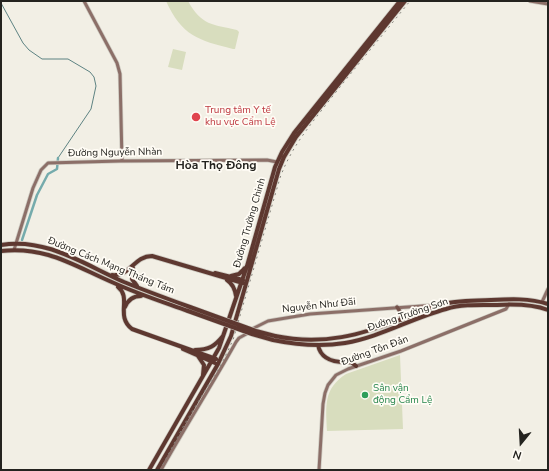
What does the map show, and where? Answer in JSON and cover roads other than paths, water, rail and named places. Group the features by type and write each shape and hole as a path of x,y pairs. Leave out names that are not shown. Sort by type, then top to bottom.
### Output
{"highway":[{"name":"Đường Trường Chinh","path":"149,470 213,360 225,334 247,266 277,162 282,152 294,133 400,1"},
{"name":"Đường Trường Chinh","path":"157,470 219,362 231,336 273,188 284,157 296,137 405,1"},
{"name":"Đường Cách Mạng Tháng Tám","path":"1,246 15,244 35,245 51,248 106,274 189,309"},
{"name":"Đường Cách Mạng Tháng Tám","path":"1,251 34,251 54,256 113,283 146,296 189,309"},
{"path":"106,274 120,275 144,257 155,257 229,276 247,283"},
{"path":"135,264 132,271 132,279 136,285 142,289"},
{"path":"229,276 239,274 247,266"},
{"path":"209,272 223,278 242,281"},
{"path":"223,278 232,285 237,297"},
{"path":"113,283 123,292 123,311 125,322 132,329 197,356 219,362"},
{"path":"123,311 127,302 133,297 146,296"},
{"name":"Đường Trường Sơn","path":"189,309 275,336 308,340 345,338 401,320 437,305 459,301 503,299 532,300 548,304"},
{"name":"Đường Trường Sơn","path":"189,309 252,334 273,340 295,344 318,345 359,340 449,308 509,304 527,305 548,310"},
{"path":"175,346 204,351 219,344 225,334"},
{"path":"318,345 322,354 328,359 340,363 351,362 356,366"},
{"path":"193,350 213,360"},
{"path":"197,356 204,367 200,383"}],"main road":[{"path":"397,307 402,313 401,320"}],"street":[{"path":"84,1 117,63 120,74 122,161"},
{"path":"530,1 548,4"},
{"name":"Đường Nguyễn Nhàn","path":"14,250 38,174 45,165 55,162 122,161 267,160 277,162"},
{"path":"542,302 548,289"},
{"name":"Đường Tôn Đản","path":"319,470 323,404 328,385 336,375 506,309 509,304"},
{"name":"Nguyễn Như Đãi","path":"161,470 239,338 268,321 320,312 437,305"}],"waterway":[{"path":"1,3 23,43 29,50 42,59 68,59 90,72 94,77 96,86 91,109 58,158"},
{"path":"22,240 37,195 48,174 57,169 58,158"}],"railway":[{"path":"160,470 184,425 223,361 233,340 280,178 289,158 318,115 410,1"}],"place":[{"name":"Trung tâm Y tế khu vực Cẩm Lệ","path":"196,117"},
{"name":"Sân vận động Cẩm Lệ","path":"365,395"}],"district":[{"name":"Hòa Thọ Đông","path":"216,166"}]}
